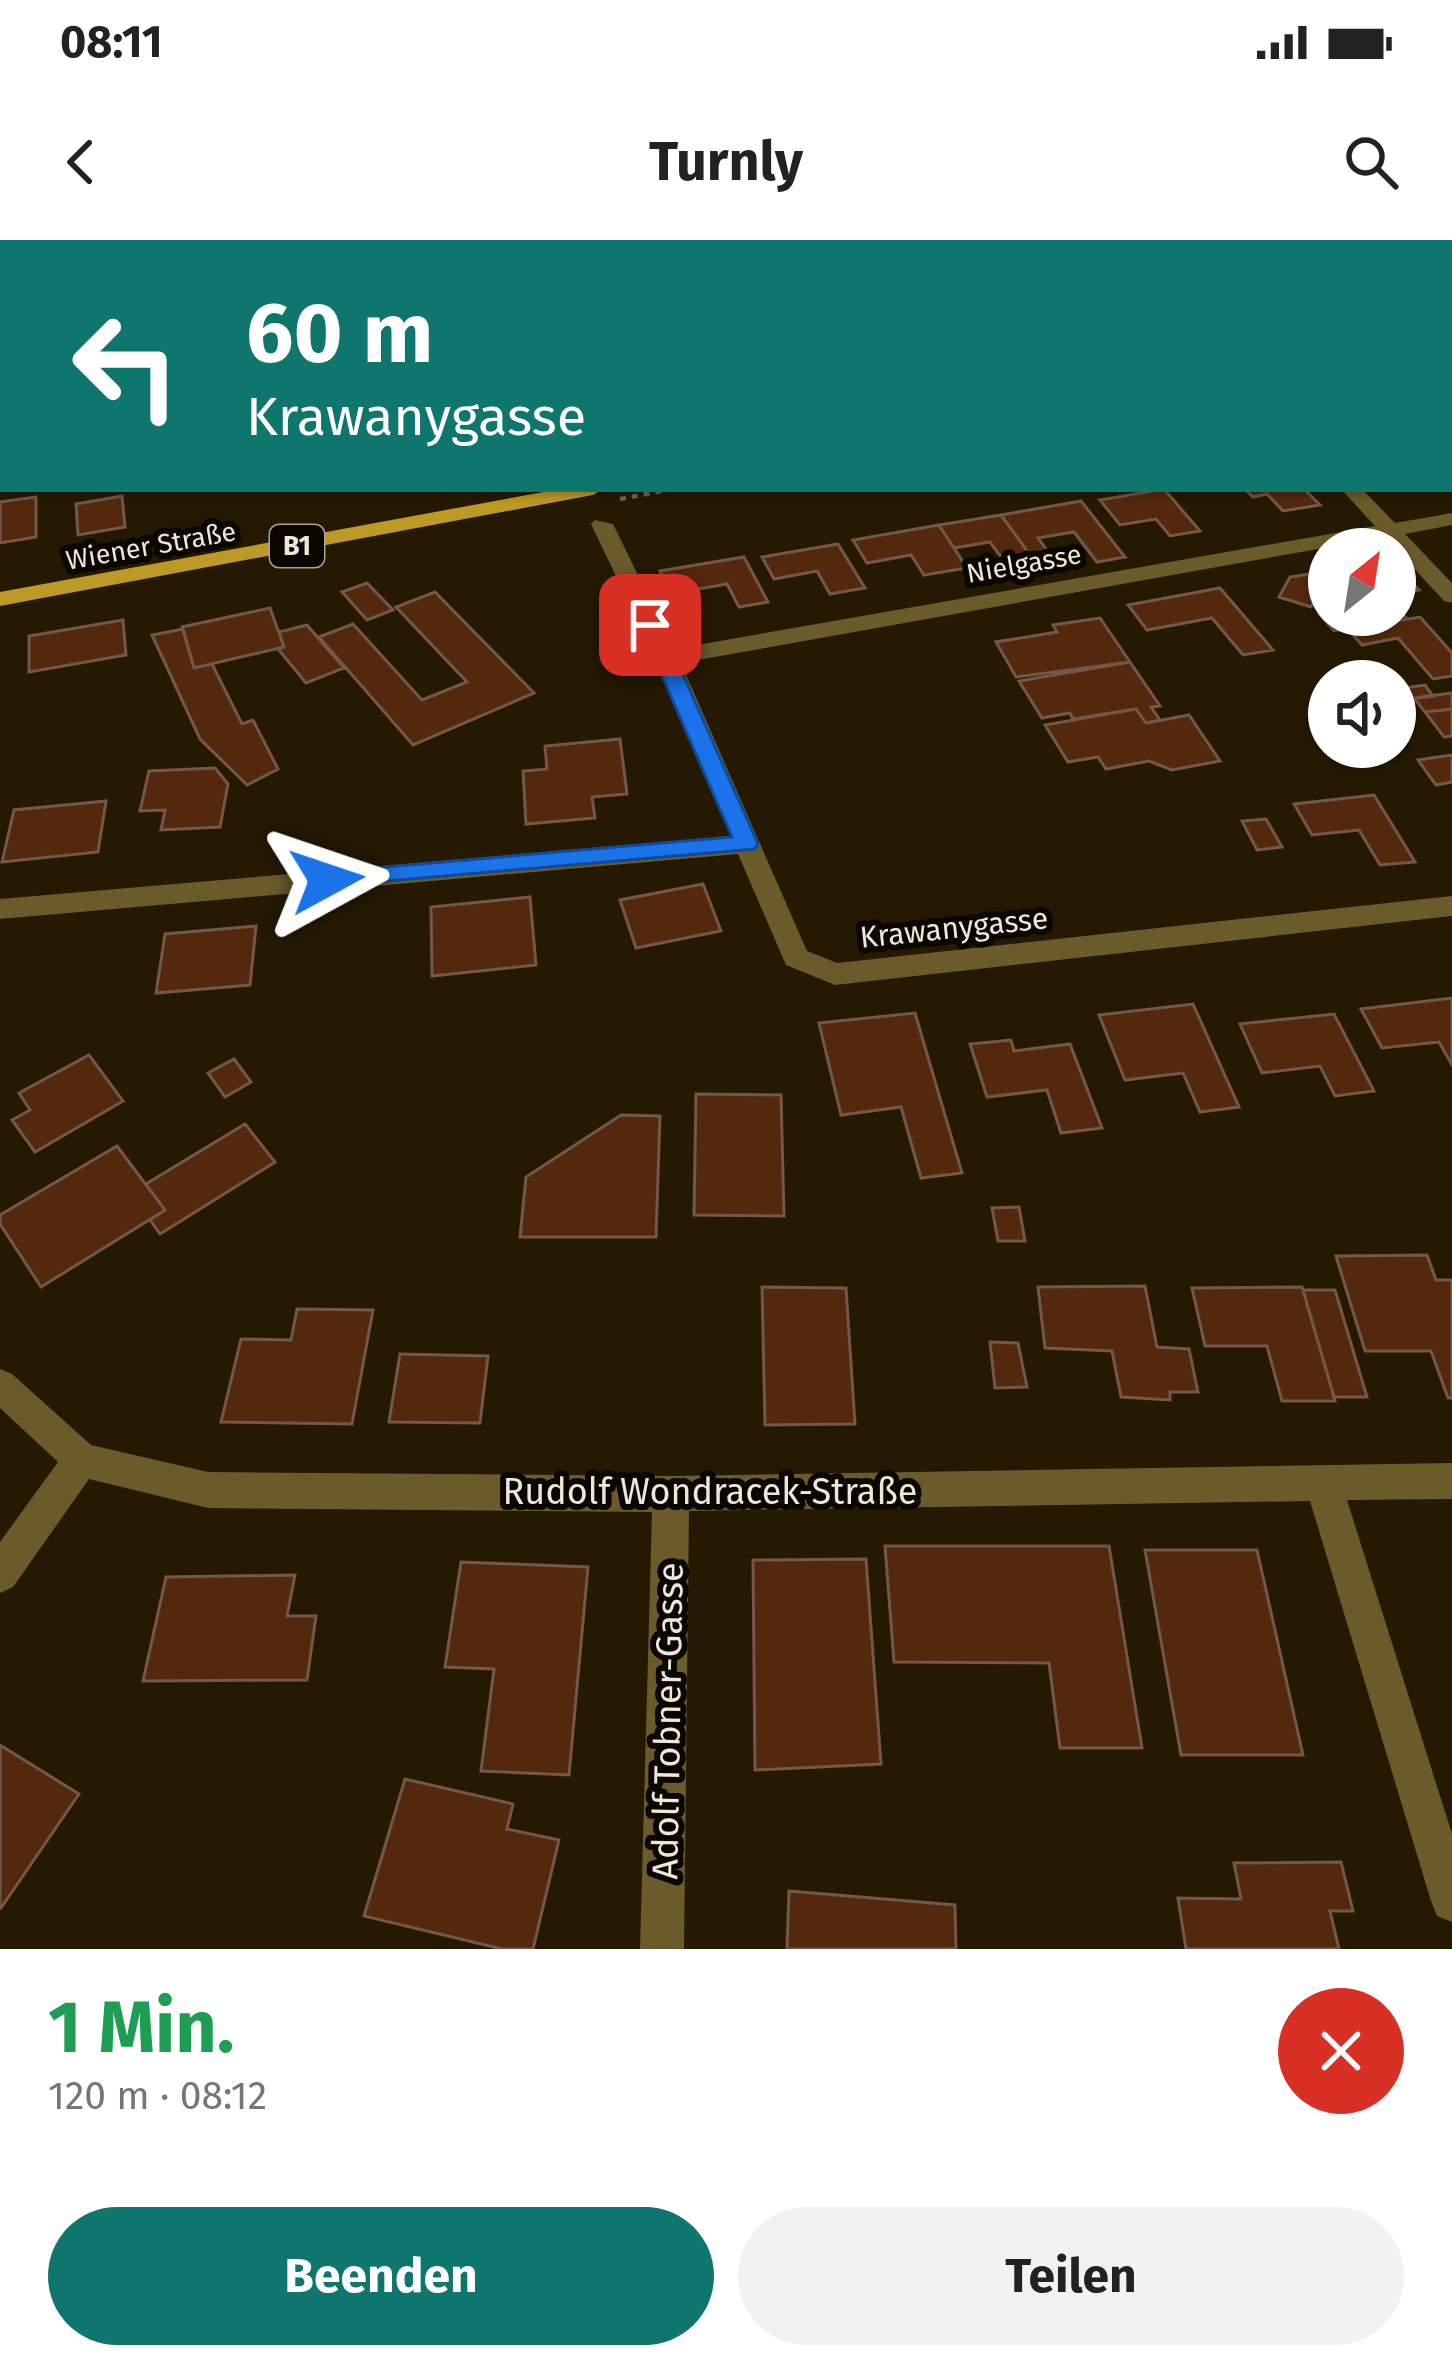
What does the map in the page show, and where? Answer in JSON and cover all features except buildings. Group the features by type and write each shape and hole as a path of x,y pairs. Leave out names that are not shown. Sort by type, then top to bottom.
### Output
{"main road":[{"name":"Wiener Straße","path":"0,598 577,492"}],"street":[{"path":"1354,492 1390,528"},
{"name":"Nielgasse","path":"1397,528 1452,519"},
{"name":"Krawanygasse","path":"602,524 667,658 796,958 835,974 1452,906"},
{"name":"Nielgasse","path":"667,658 1308,544"},
{"path":"1416,556 1452,596"},
{"path":"0,909 746,844"},
{"name":"Rudolf Wondracek-Straße","path":"0,1385 81,1460 208,1490 671,1494 1452,1481"},
{"path":"0,1574 81,1460"},
{"path":"1323,1483 1452,1901"},
{"name":"Adolf Tobner-Gasse","path":"662,1949 671,1494"}],"route":[{"path":"327,880 746,844 650,625"}]}
